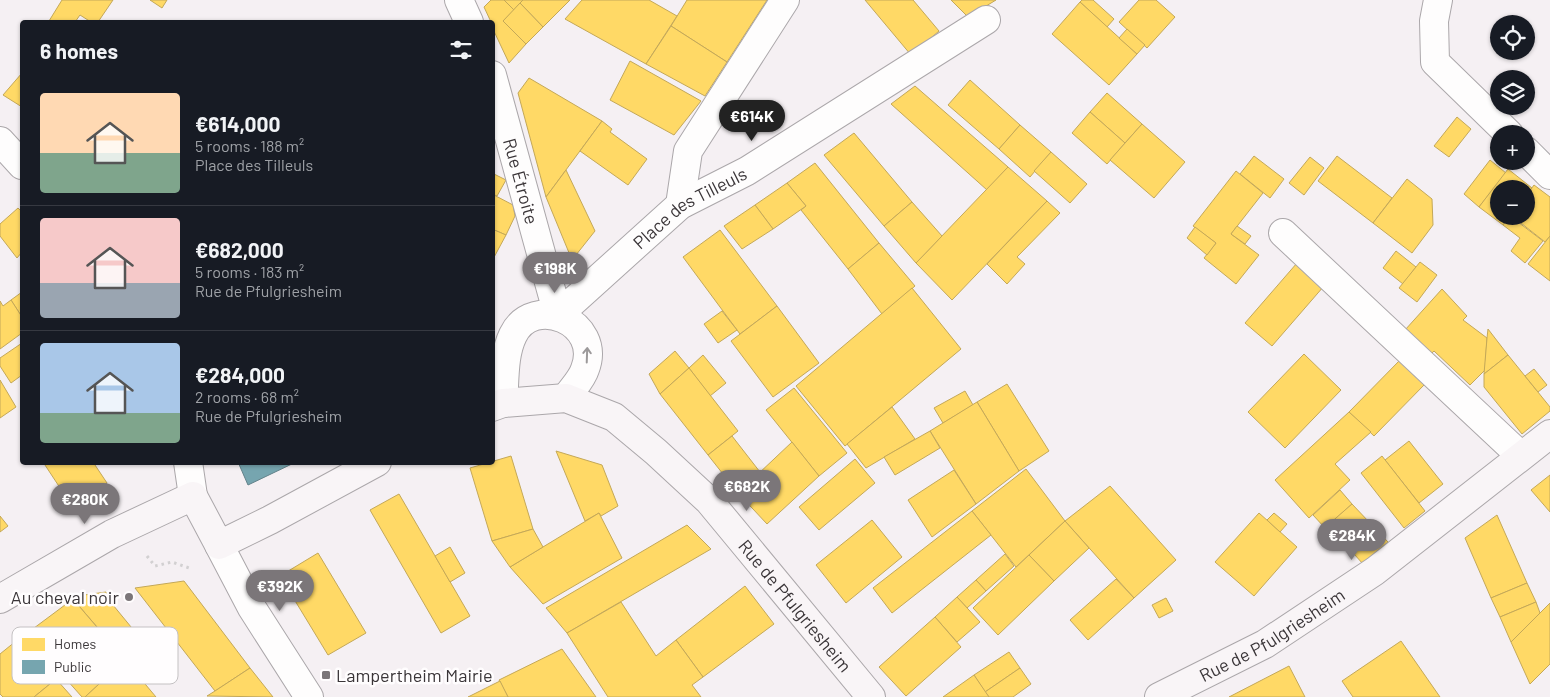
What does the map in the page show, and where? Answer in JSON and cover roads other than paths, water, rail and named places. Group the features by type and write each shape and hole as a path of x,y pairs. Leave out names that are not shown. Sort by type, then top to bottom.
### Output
{"main road":[{"name":"Rue de Pfulgriesheim","path":"498,405 566,398 614,417 710,500 871,697"},
{"name":"Rue de Pfulgriesheim","path":"1159,697 1265,644 1375,571 1550,434"},
{"path":"0,599 112,534 193,496 220,545 371,465"}],"street":[{"path":"460,0 468,20"},
{"path":"680,204 688,151 785,0"},
{"path":"1438,0 1434,20 1435,62 1500,125"},
{"name":"Place des Tilleuls","path":"558,315 680,204 746,170 986,20"},
{"name":"Rue Étroite","path":"495,87 558,315"},
{"path":"0,141 20,163"},
{"path":"1535,160 1550,174"},
{"path":"1283,233 1521,456"},
{"path":"498,405 508,348 514,333 526,321 541,315 558,315 570,321 580,329 586,340 588,353 585,369 566,398"},
{"path":"188,465 193,496"},
{"path":"220,545 252,608 309,697"}],"place":[{"name":"Au cheval noir","path":"129,597"},
{"name":"Lampertheim Mairie","path":"326,675"}]}
